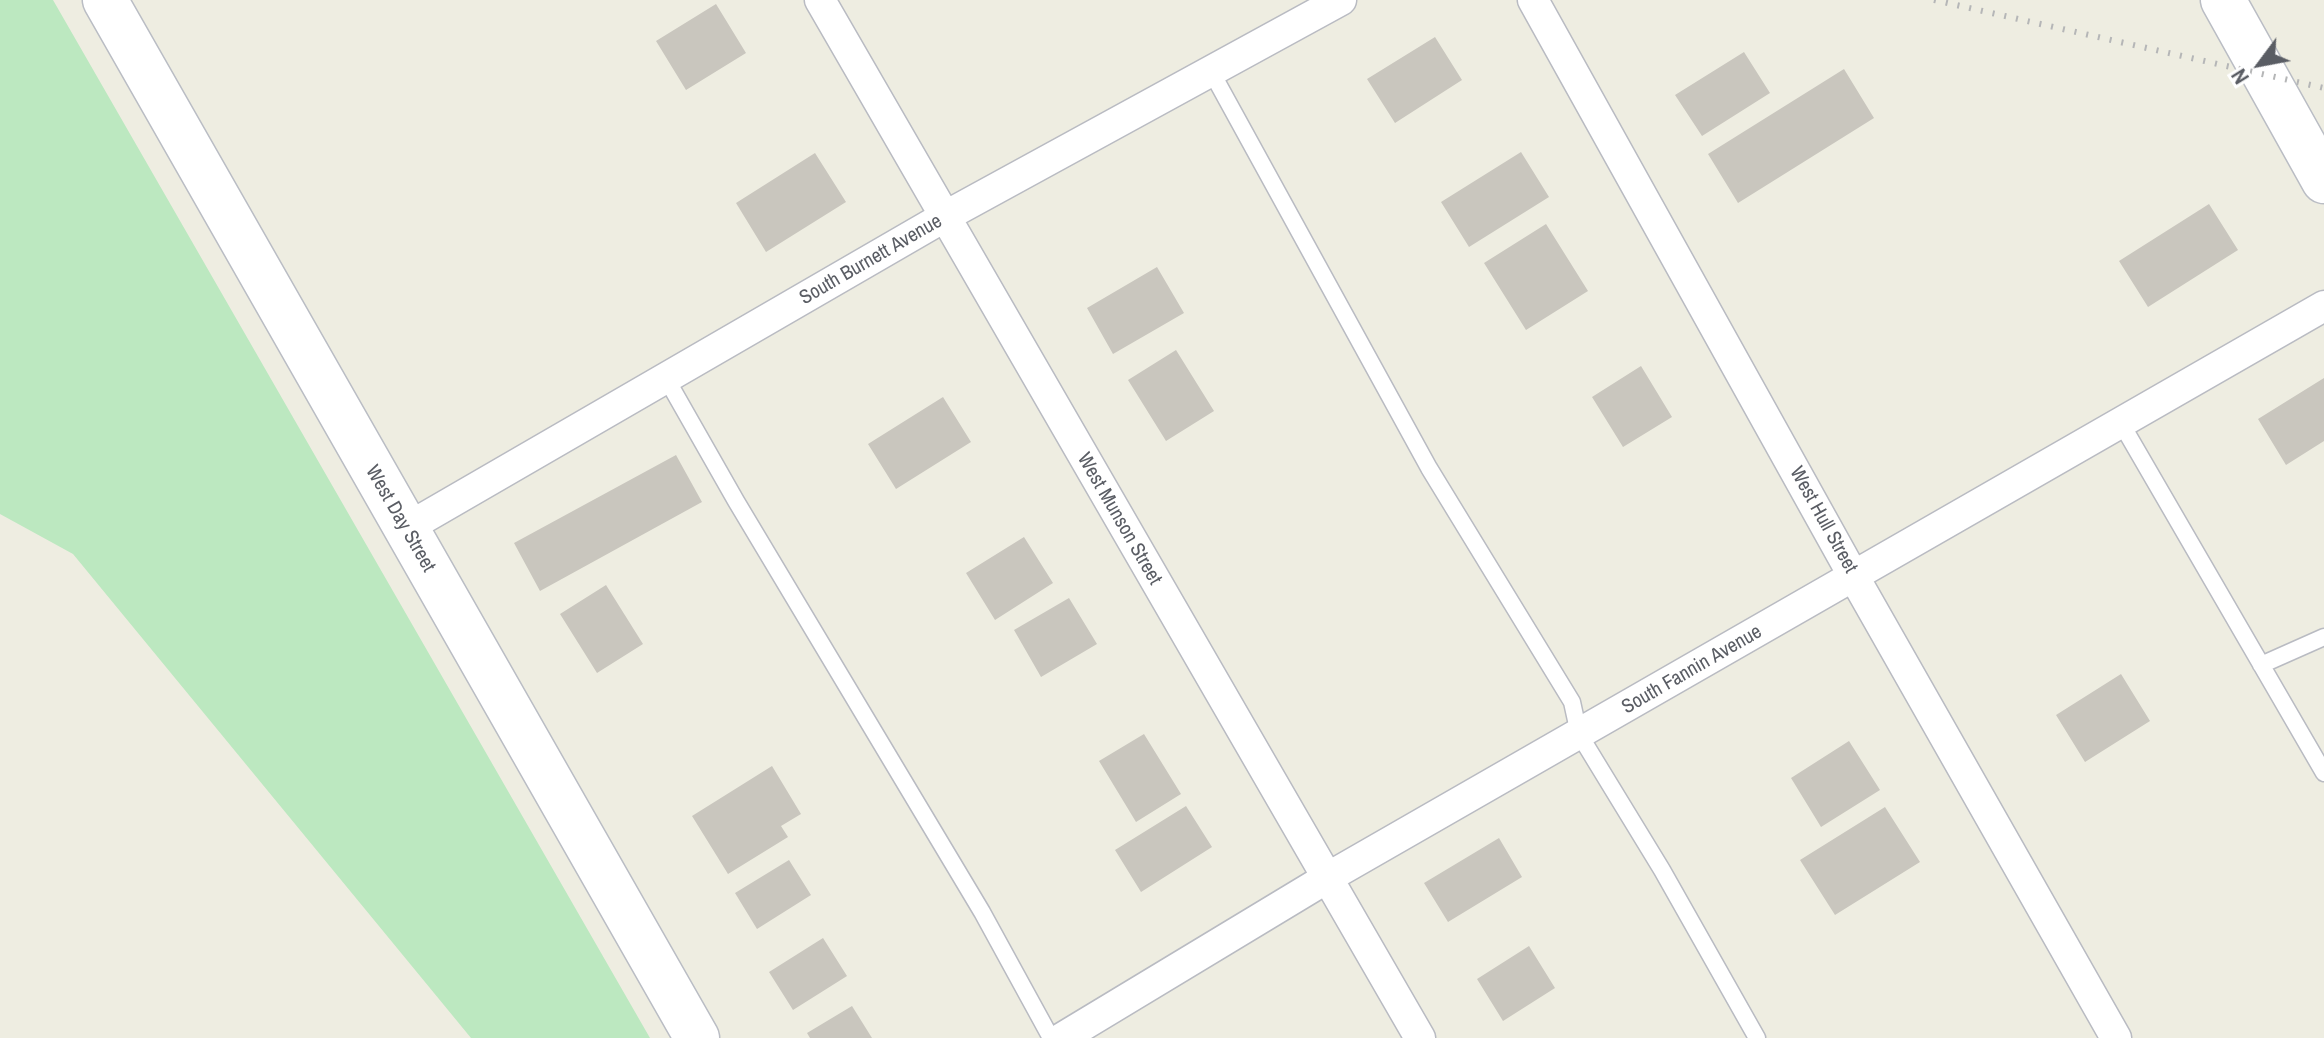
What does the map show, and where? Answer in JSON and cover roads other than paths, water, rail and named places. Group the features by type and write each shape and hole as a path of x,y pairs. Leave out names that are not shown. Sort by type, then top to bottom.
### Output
{"street":[{"name":"West Day Street","path":"105,0 697,1038"},
{"name":"West Munson Street","path":"820,0 1420,1038"},
{"name":"South Burnett Avenue","path":"405,529 944,217 1341,0"},
{"name":"West Hull Street","path":"1533,0 1854,577 2116,1038"},
{"path":"2223,0 2324,181"},
{"name":"South Fannin Avenue","path":"1062,1038 1327,878 2324,306"}],"lane":[{"path":"1211,71 1429,468 1572,702 1579,734 1662,870 1757,1038"},
{"path":"666,378 982,912 1051,1038"},
{"path":"2121,423 2324,773"},
{"path":"2261,665 2324,637"}],"railway":[{"path":"1934,0 2324,88"}]}
